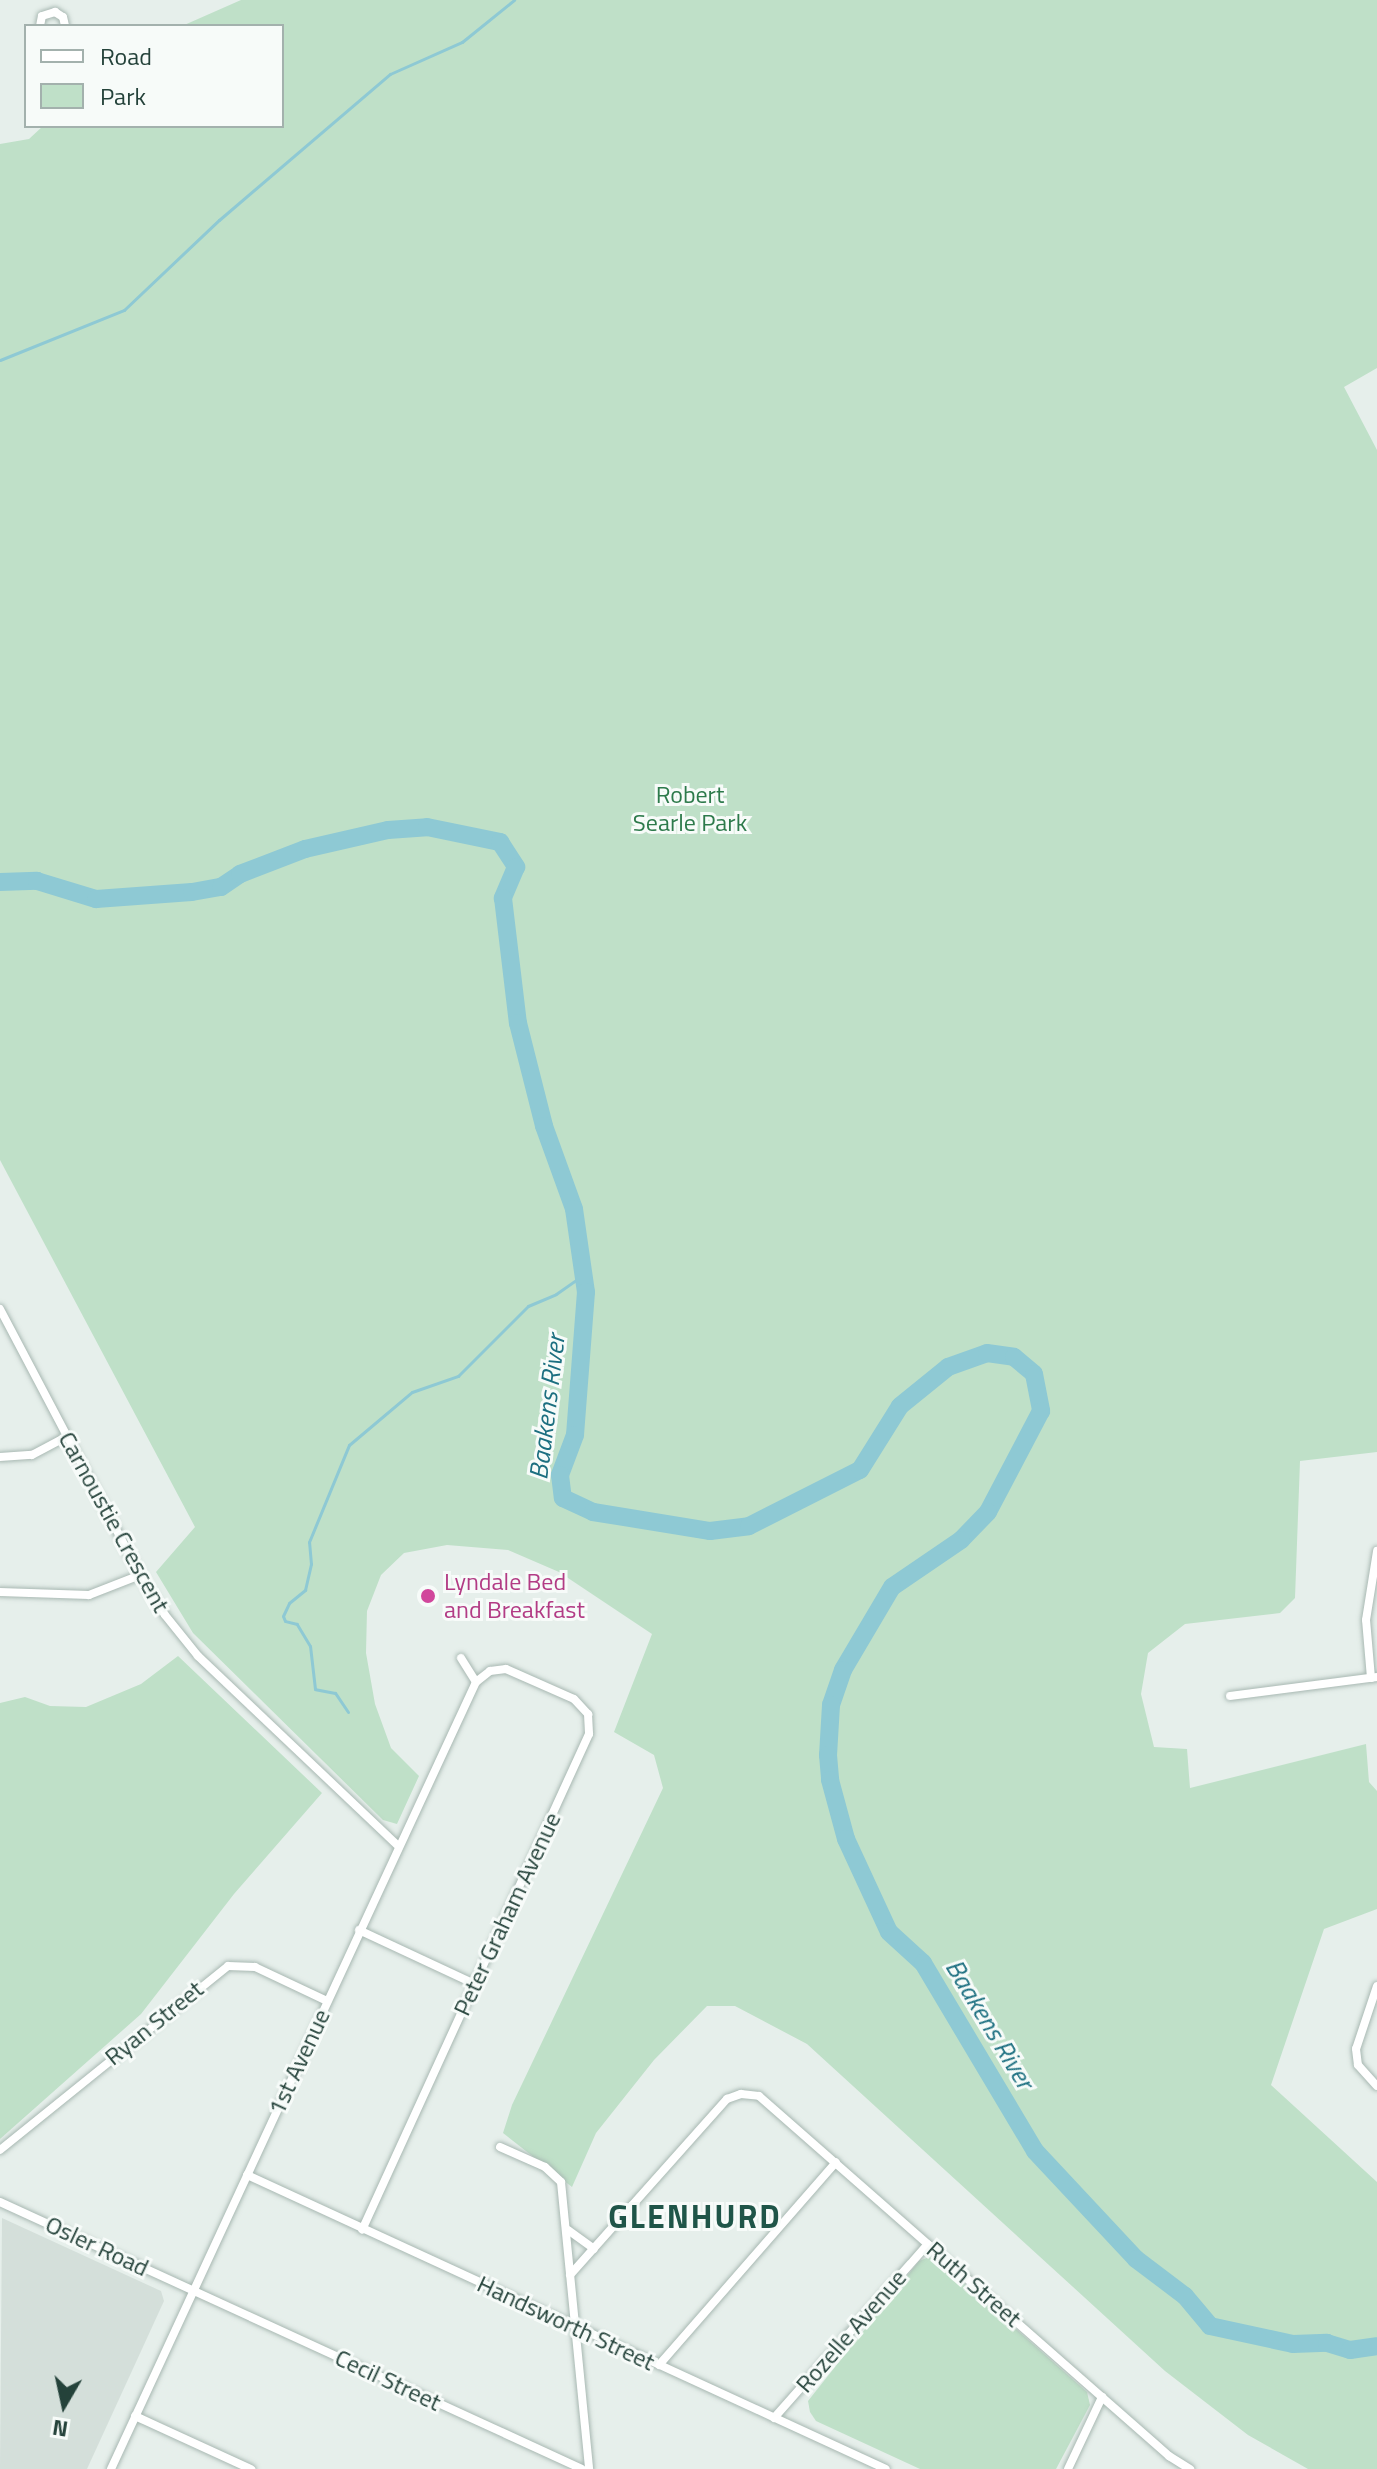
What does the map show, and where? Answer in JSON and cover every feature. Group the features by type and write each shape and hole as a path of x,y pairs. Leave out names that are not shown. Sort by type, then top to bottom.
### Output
{"street":[{"path":"55,12 58,0"},
{"path":"40,24 42,16 55,12 63,17 65,24"},
{"name":"Carnoustie Crescent","path":"0,1309 140,1575 165,1615 198,1656 397,1845"},
{"path":"0,1457 32,1455 67,1436"},
{"path":"1230,1696 1374,1677 1366,1620 1377,1551"},
{"path":"0,1592 89,1595 140,1575"},
{"path":"461,1658 476,1682"},
{"name":"Peter Graham Avenue","path":"362,2230 586,1740 590,1725 588,1714 574,1699 512,1671 490,1671 476,1682"},
{"name":"1st Avenue","path":"111,2469 397,1845 476,1682"},
{"path":"359,1930 475,1984"},
{"name":"Ryan Street","path":"0,2150 228,1966 255,1967 327,2001"},
{"path":"1377,1986 1356,2049 1358,2065 1377,2086"},
{"name":"Ruth Street","path":"594,2249 727,2099 741,2094 759,2096 1169,2456 1190,2469"},
{"path":"500,2147 545,2167 560,2180 568,2230 589,2469"},
{"path":"659,2365 836,2162"},
{"name":"Handsworth Street","path":"247,2175 886,2469"},
{"name":"Osler Road","path":"0,2202 193,2291"},
{"path":"568,2230 594,2249 570,2275"},
{"name":"Rozelle Avenue","path":"774,2418 928,2244"},
{"name":"Cecil Street","path":"193,2291 582,2469"},
{"path":"1068,2469 1102,2397"},
{"path":"135,2416 251,2469"}],"shaded area":[{"path":"2,2218 161,2291 164,2301 87,2469 0,2469"}],"green space":[{"name":"Robert Searle Park","path":"241,0 1377,0 1377,368 1344,387 1377,450 1377,1452 1300,1461 1295,1598 1280,1613 1185,1624 1148,1653 1141,1694 1154,1747 1187,1749 1190,1788 1366,1744 1369,1782 1377,1791 1377,1909 1324,1929 1271,2085 1377,2182 1377,2469 1308,2469 1248,2435 1165,2371 807,2044 735,2006 707,2006 654,2060 596,2133 572,2187 503,2133 512,2105 663,1788 654,1755 614,1732 652,1634 559,1572 508,1550 447,1545 404,1553 381,1575 367,1611 366,1653 375,1704 391,1748 419,1776 397,1824 383,1820 193,1633 156,1572 195,1527 0,1160 0,144 29,139 41,128 284,128 284,24 187,24"},
{"path":"178,1656 322,1793 234,1894 141,2014 0,2139 0,1703 25,1697 50,1706 86,1707 141,1684"},
{"path":"929,2257 938,2260 1087,2392 1090,2405 1056,2469 920,2469 816,2421 810,2412 808,2401 919,2261"}],"waterway":[{"path":"0,360 124,310 219,220 390,74 462,42 514,0"},
{"name":"Baakens River","path":"0,882 37,881 96,899 192,892 221,887 240,874 305,849 388,830 427,827 500,842 516,867 503,898 518,1023 544,1126 574,1209 586,1292 575,1435 560,1475 563,1498 593,1512 710,1531 749,1526 860,1470 900,1406 948,1367 987,1353 1014,1357 1034,1374 1041,1411 988,1512 961,1540 892,1587 843,1670 831,1705 828,1755 830,1780 846,1839 889,1932 923,1963 1035,2151 1136,2259 1185,2296 1210,2326 1293,2344 1327,2343 1350,2350 1377,2346"},
{"path":"348,1712 335,1693 315,1689 310,1646 297,1624 285,1621 283,1616 289,1603 305,1590 311,1564 309,1542 349,1445 412,1392 458,1376 528,1306 556,1294 582,1276"}],"place":[{"name":"Lyndale Bed and Breakfast","path":"428,1596"}],"district":[{"name":"GLENHURD","path":"695,2216"}]}
